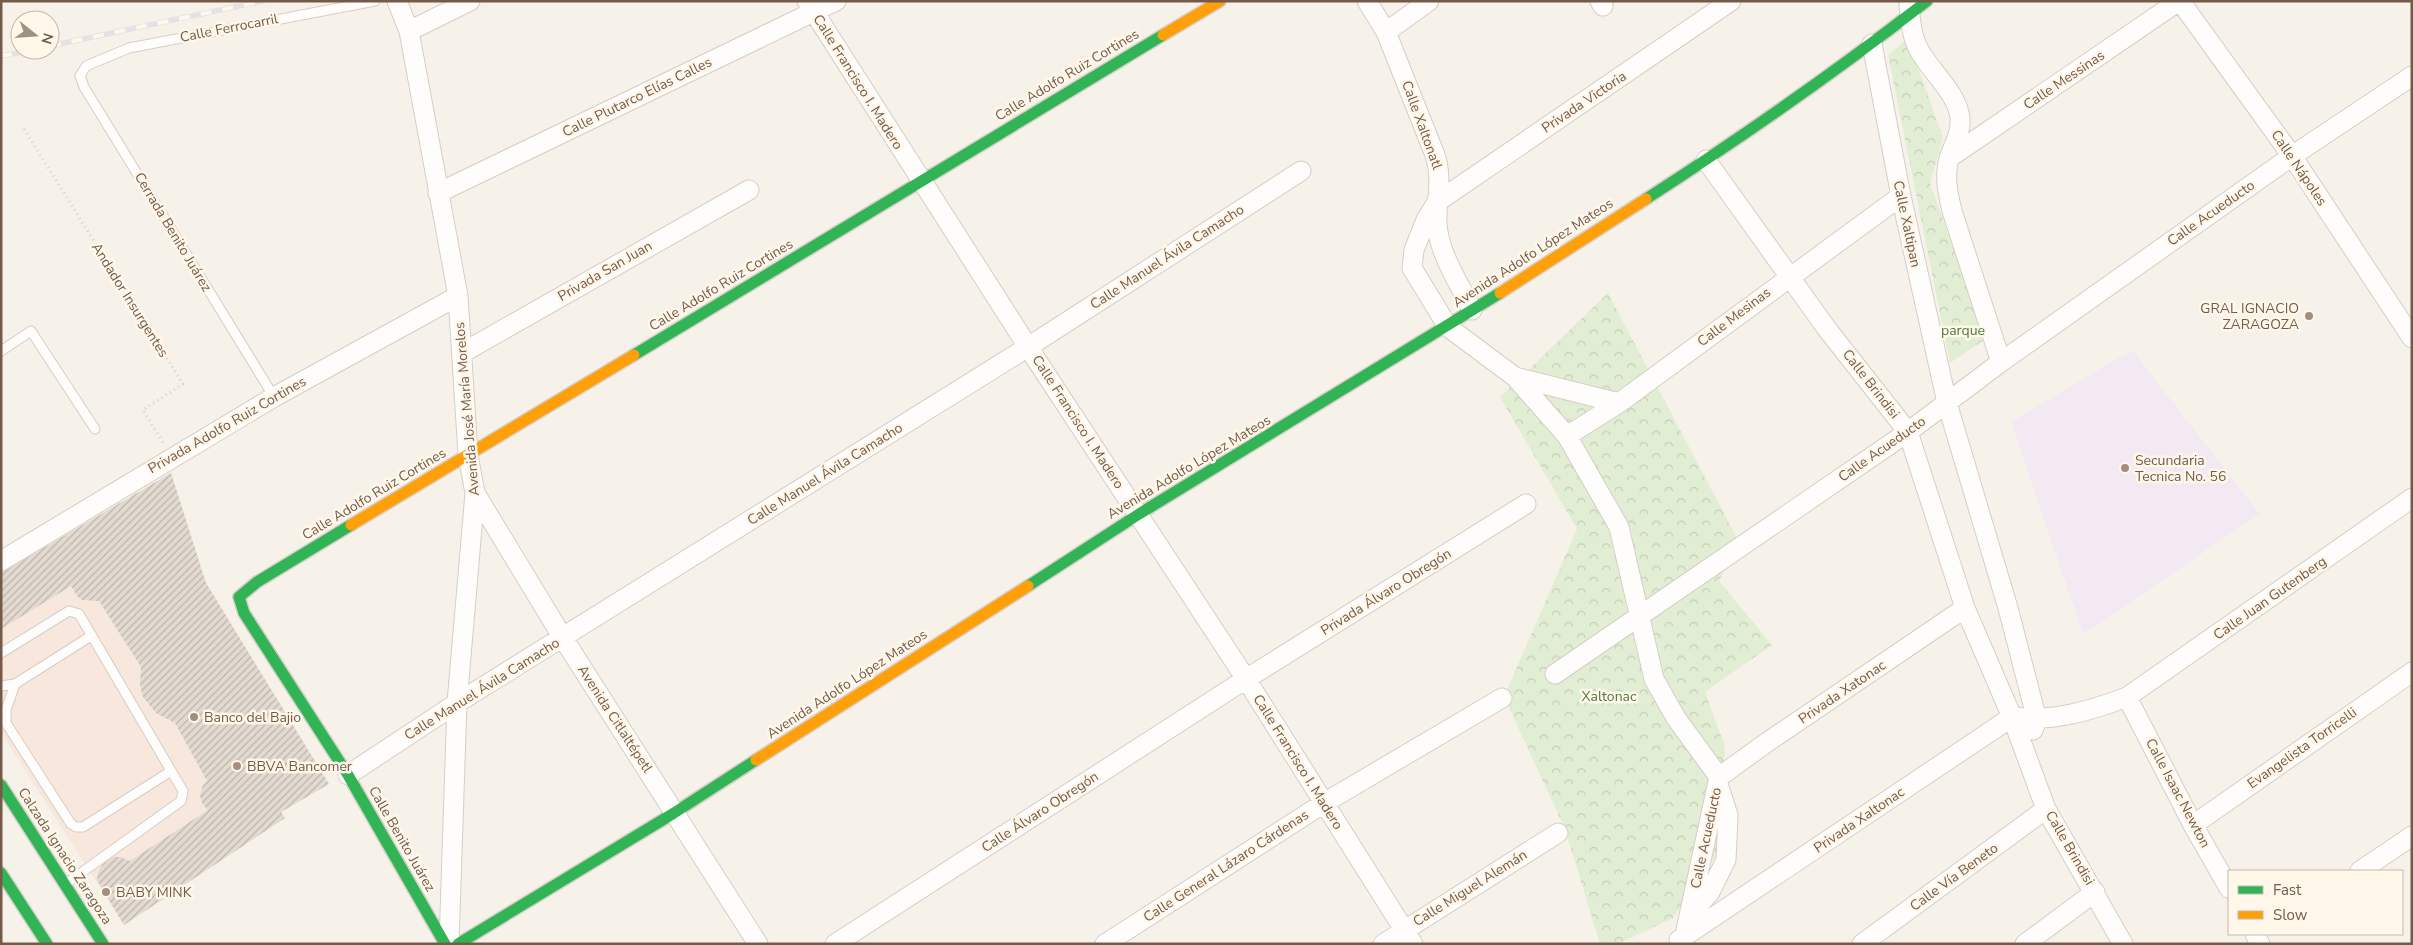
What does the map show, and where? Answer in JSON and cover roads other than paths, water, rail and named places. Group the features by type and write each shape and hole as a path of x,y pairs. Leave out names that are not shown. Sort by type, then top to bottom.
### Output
{"street":[{"name":"Avenida José María Morelos","path":"397,1 409,31 458,296 468,454 475,493 458,703 447,944"},
{"path":"409,31 470,1"},
{"name":"Calle Plutarco Elías Calles","path":"438,193 810,7 836,1"},
{"name":"Calle Adolfo Ruiz Cortines","path":"239,597 257,582 1220,1"},
{"name":"Calle Xaltonatl","path":"1367,1 1386,32 1440,169 1437,226 1444,254 1472,310"},
{"path":"1386,32 1429,1"},
{"name":"Privada Victoria","path":"1437,202 1731,1"},
{"name":"Avenida Adolfo López Mateos","path":"458,944 674,812 1139,514 1448,327 1706,160 1872,44 1909,8 1927,1"},
{"name":"Calle Nápoles","path":"2179,1 2292,156 2412,338"},
{"name":"Calle Messinas","path":"1949,158 2179,1"},
{"name":"Calle Francisco I. Madero","path":"810,7 1028,347 1246,679 1408,937"},
{"path":"1909,8 1917,46 1953,99 1960,117 1959,136 1949,158 1947,190 1952,211 2001,362"},
{"name":"Calle Xaltipan","path":"1872,44 1901,196 1947,403"},
{"name":"Calle Acueducto","path":"1680,941 1689,917 1719,780 1676,718 1654,679 1638,618 1908,432 2001,362 2292,156 2412,76"},
{"name":"Calle Brindisi","path":"1706,160 1827,329 1908,432 1965,608 2025,749 2046,809 2123,944"},
{"name":"Calle Manuel Ávila Camacho","path":"348,775 458,703 1028,347 1301,171"},
{"name":"Privada San Juan","path":"462,353 749,190"},
{"name":"Calle Mesinas","path":"1567,436 1619,403 1901,196"},
{"path":"1437,202 1426,220 1414,250 1412,268 1448,327 1515,377 1567,436 1619,527 1638,618 1554,674"},
{"name":"Privada Adolfo Ruiz Cortines","path":"1,561 274,396 458,296"},
{"path":"1515,377 1619,403"},
{"path":"1947,403 2008,608 2036,720 2025,749"},
{"name":"Avenida Citlaltépetl","path":"475,493 563,638 758,944"},
{"name":"Calle Juan Gutenberg","path":"2128,697 2412,498"},
{"name":"Privada Álvaro Obregón","path":"1246,679 1526,504"},
{"name":"Calle Benito Juárez","path":"239,597 244,614 348,775 447,944"},
{"name":"Privada Xatonac","path":"1719,780 1766,743 1965,608"},
{"name":"Evangelista Torricelli","path":"2194,825 2412,672"},
{"name":"Calle Álvaro Obregón","path":"835,944 1246,679"},
{"path":"2012,717 2036,720 2096,709 2128,697"},
{"name":"Calle Isaac Newton","path":"2128,697 2228,886"},
{"name":"Calle General Lázaro Cárdenas","path":"1105,944 1324,803 1502,698"},
{"name":"Privada Xaltonac","path":"1680,941 2012,717"},
{"name":"Calzada Ignacio Zaragoza","path":"1,785 103,944"},
{"name":"Calle Vía Beneto","path":"1862,944 2046,809"},
{"name":"Calle Miguel Alemán","path":"1383,944 1408,937 1558,832"},
{"path":"2361,870 2412,836"},
{"path":"1,873 47,944"},
{"path":"2025,944 2095,892"}],"lane":[{"name":"Calle Ferrocarril","path":"86,66 129,48 375,1"},
{"name":"Cerrada Benito Juárez","path":"86,66 80,76 84,87 274,396"},
{"path":"1,351 31,331 95,429"},
{"path":"1,653 69,611 79,614 183,791 181,801 65,885"},
{"path":"1,686 15,684 91,636"},
{"path":"15,684 6,710 6,722 45,785 71,824 76,827 83,827 171,771"}],"railway":[{"path":"60,44 263,1"},
{"path":"1,56 10,54"}],"place":[{"name":"GRAL IGNACIO ZARAGOZA","path":"2309,316"},
{"name":"Secundaria Tecnica No. 56","path":"2125,468"},
{"name":"Banco del Bajio","path":"194,717"},
{"name":"BBVA Bancomer","path":"237,766"},
{"name":"BABY MINK","path":"106,892"}],"park label":[{"name":"parque","path":"1963,330"},
{"name":"Xaltonac","path":"1609,696"}]}
